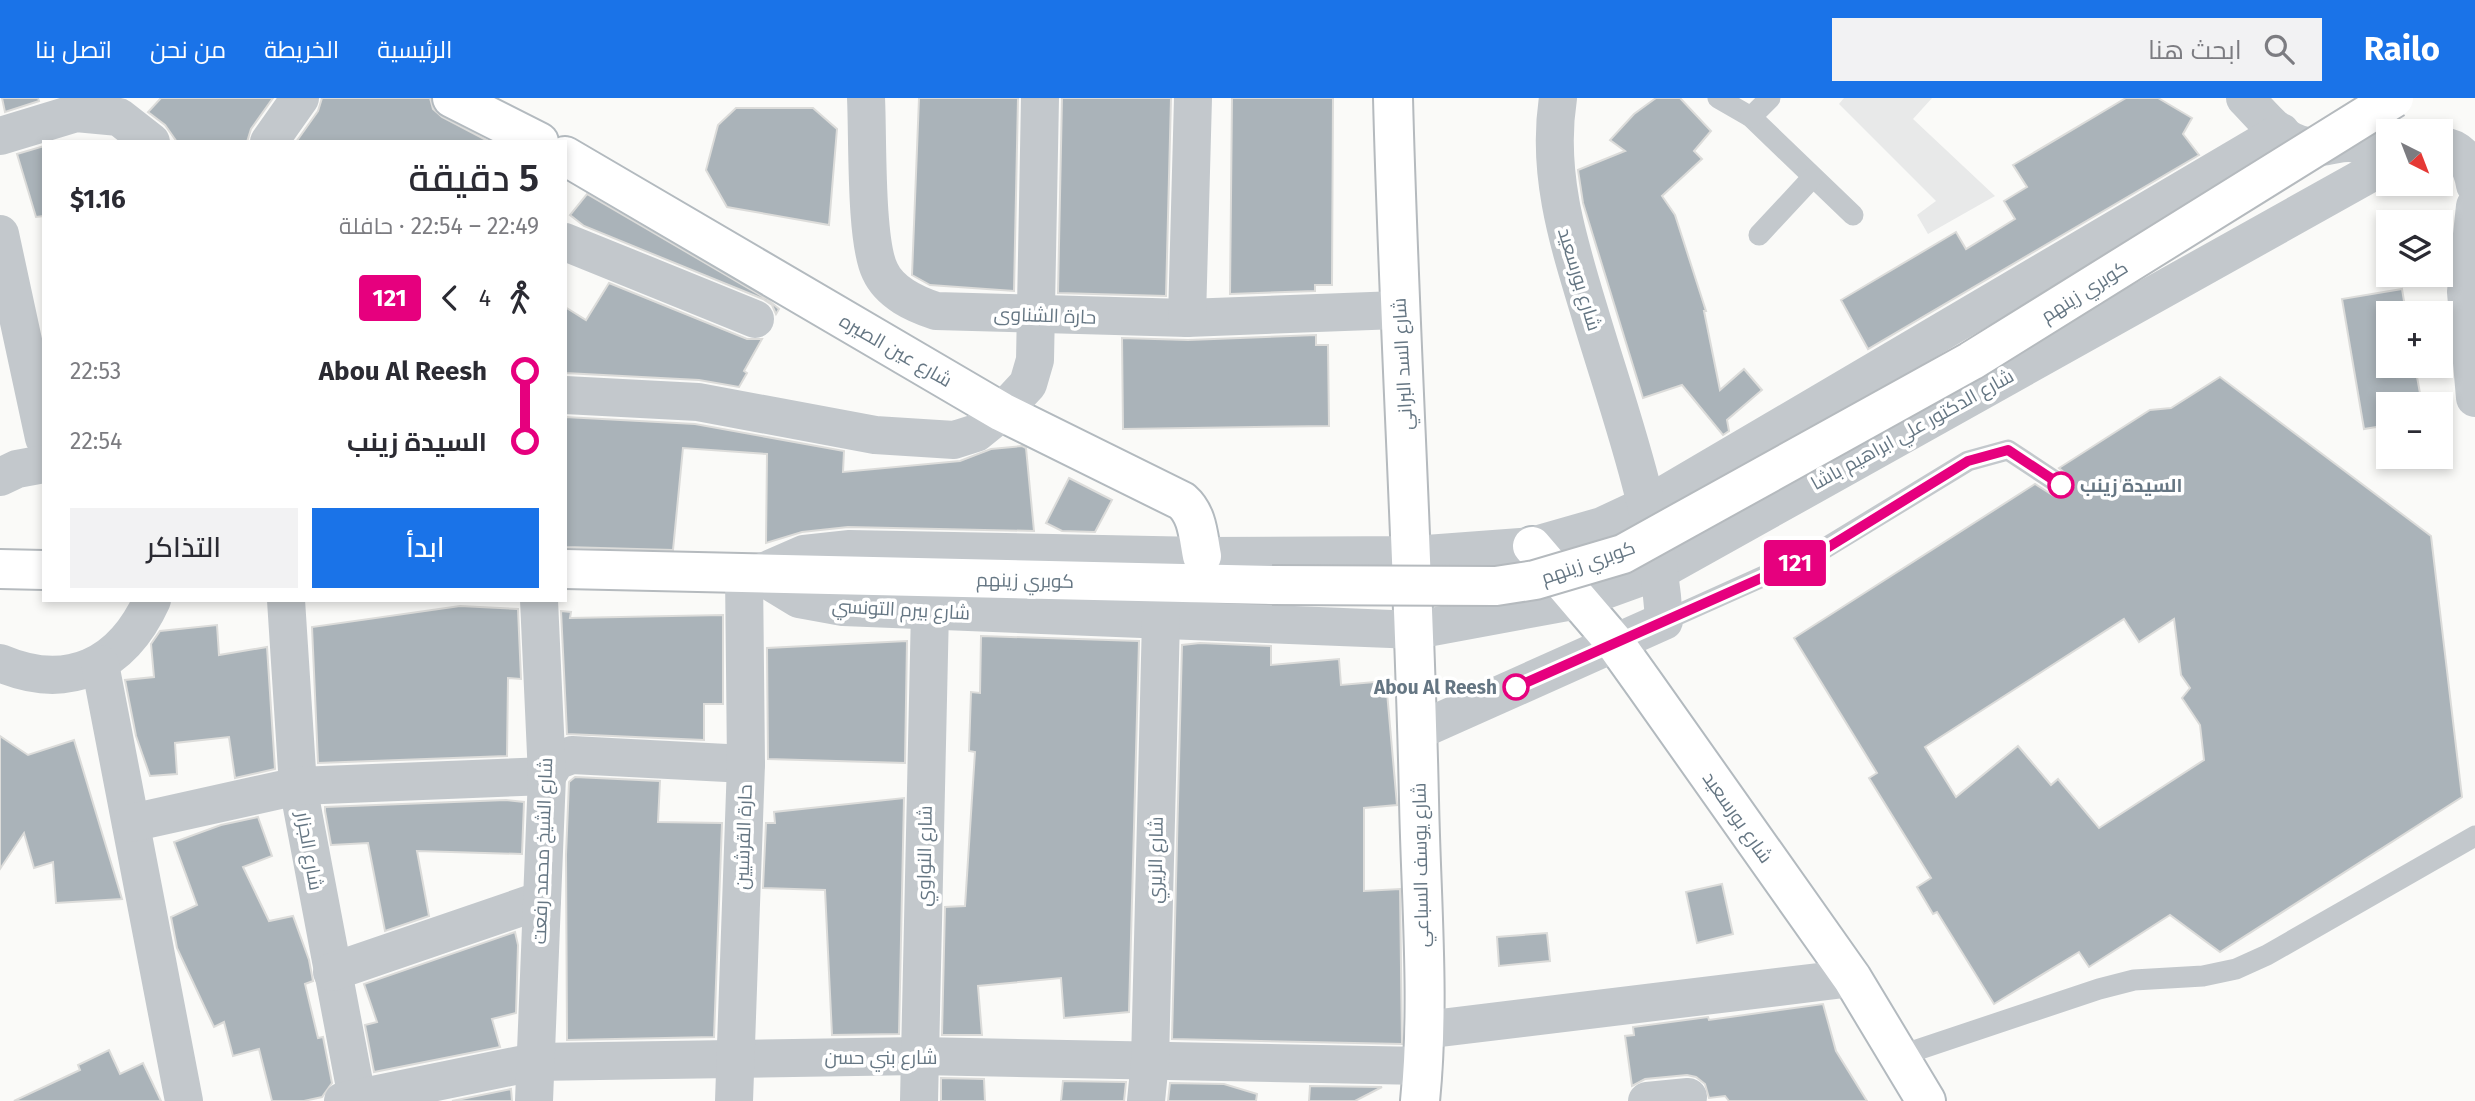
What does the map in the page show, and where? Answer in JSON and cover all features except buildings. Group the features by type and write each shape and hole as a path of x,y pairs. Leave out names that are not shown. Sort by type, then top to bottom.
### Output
{"main road":[{"path":"452,98 535,140"},
{"name":"شارع السد البراني","path":"1393,98 1398,310 1416,630"},
{"name":"كوبري زينهم","path":"751,574 1272,585 1496,586 1535,580 1623,554 1971,361 2394,98"},
{"name":"شارع عين الصيره","path":"567,157 1002,412 1182,501 1191,509 1196,521 1202,556"},
{"name":"شارع بورسعيد","path":"1532,546 1615,643 1852,978 1926,1101"},
{"path":"0,569 42,570"},
{"name":"شارع بيرم التونسي","path":"567,569 751,574"},
{"name":"شارع يوسف السباعي","path":"1416,630 1422,1066"}],"street":[{"path":"270,140 300,98"},
{"name":"حارة الشناوى","path":"866,98 873,247 880,272 895,290 913,303 936,311 1036,316 1187,318 1398,310"},
{"path":"567,397 698,401 903,439 954,440 976,433 1002,412 1028,384 1033,372 1040,98"},
{"path":"1187,318 1193,98"},
{"name":"شارع بورسعيد","path":"1558,98 1554,144 1561,216 1647,505 1661,570 1664,621"},
{"path":"2245,98 2292,142 2308,146 2355,142 2376,155"},
{"path":"0,136 106,106 148,140"},
{"path":"1413,555 1532,546 1602,526 1647,505 2281,132"},
{"path":"2454,151 2463,155 2473,171 2475,185"},
{"name":"شارع الدكتور علي ابراهيم باشا","path":"1416,630 1578,600 1661,570 2376,170"},
{"path":"2475,206 2466,292 2467,329 2475,398"},
{"path":"0,234 11,334 42,432"},
{"path":"567,244 755,319"},
{"path":"0,477 17,469 42,464"},
{"name":"شارع بيرم التونسي","path":"751,574 804,554 850,549 1202,556 1413,555"},
{"name":"شارع بيرم التونسي","path":"751,574 799,599 817,604 1416,630"},
{"name":"حارة القرشيين","path":"734,1101 751,574"},
{"path":"0,663 22,673 49,676 75,673 100,664 123,647 141,625 151,602"},
{"name":"شارع الجزار","path":"286,602 298,786 332,972 350,1100"},
{"name":"شارع الشيخ محمد رفعت","path":"534,1101 547,776 539,602"},
{"name":"شارع النواوي","path":"919,1101 930,610"},
{"name":"شارع الزيري","path":"1146,1101 1150,1061 1161,619"},
{"path":"1418,731 1664,621"},
{"path":"100,664 184,1101"},
{"path":"131,823 298,786 547,776 556,761 572,755 746,764"},
{"path":"332,972 542,900"},
{"name":"شارع بني حسن","path":"350,1100 534,1062 919,1056 1422,1066 1852,978"},
{"path":"1647,1101 1688,1097"}],"lane":[{"path":"1718,98 1751,117 1853,215"},
{"path":"1751,117 1770,98"},
{"path":"1759,235 1812,178"},
{"path":"1664,621 1822,551 1968,461 2008,450 2061,485"},
{"path":"1899,1056 2099,989 2134,980 2203,976 2236,969 2267,955 2475,836"}],"shaded area":[{"path":"1844,98 1932,98 1913,119 1995,196 1928,234 1917,215 1936,201 1839,104"}],"bus line":[{"name":"121","path":"1516,687 1822,551 1968,461 2008,450 2061,485"}],"place":[{"name":"السيدة زينب","path":"2061,485"},
{"name":"Abou Al Reesh","path":"1516,687"}]}
